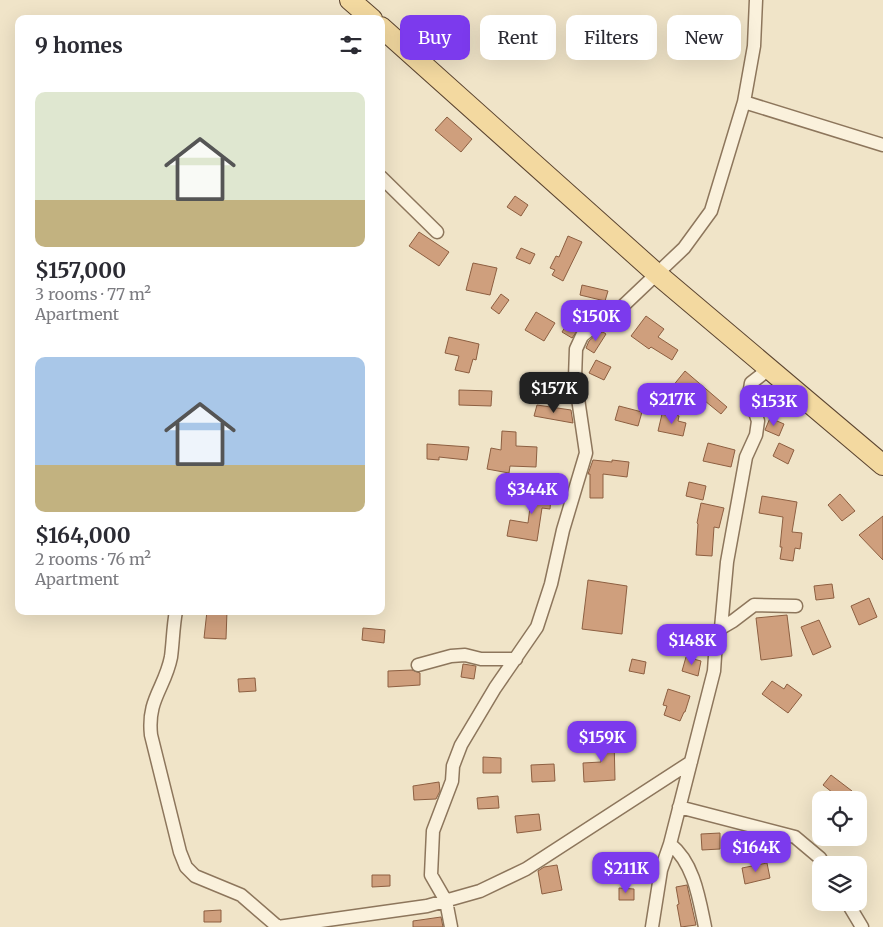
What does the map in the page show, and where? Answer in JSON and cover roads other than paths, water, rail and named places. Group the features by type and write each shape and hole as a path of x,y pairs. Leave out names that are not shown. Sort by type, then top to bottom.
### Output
{"main road":[{"path":"350,0 366,15"},
{"path":"385,33 657,274 883,465"}],"street":[{"path":"450,927 446,901 431,875 433,831 452,781 453,766 461,745 495,688 537,627 551,584 563,530 586,453 575,378 576,349 582,336 593,327 605,323 684,248 711,211 744,102 754,46 756,0"},
{"path":"744,102 883,145"},
{"path":"385,182 437,232"},
{"path":"652,927 661,870 670,844 714,671 716,641 721,628 727,562 746,457 756,435 758,421 749,395 751,383 769,369"},
{"path":"721,628 734,621 754,605 796,606"},
{"path":"176,615 171,659 151,708 150,722 151,735 186,868 195,876 241,895 278,927 427,906 480,891 526,869 691,762"},
{"path":"418,665 451,656 465,655 481,659 516,659"},
{"path":"679,808 795,837 818,856"},
{"path":"670,844 677,850 694,880 706,927"},
{"path":"852,911 862,927"}]}
